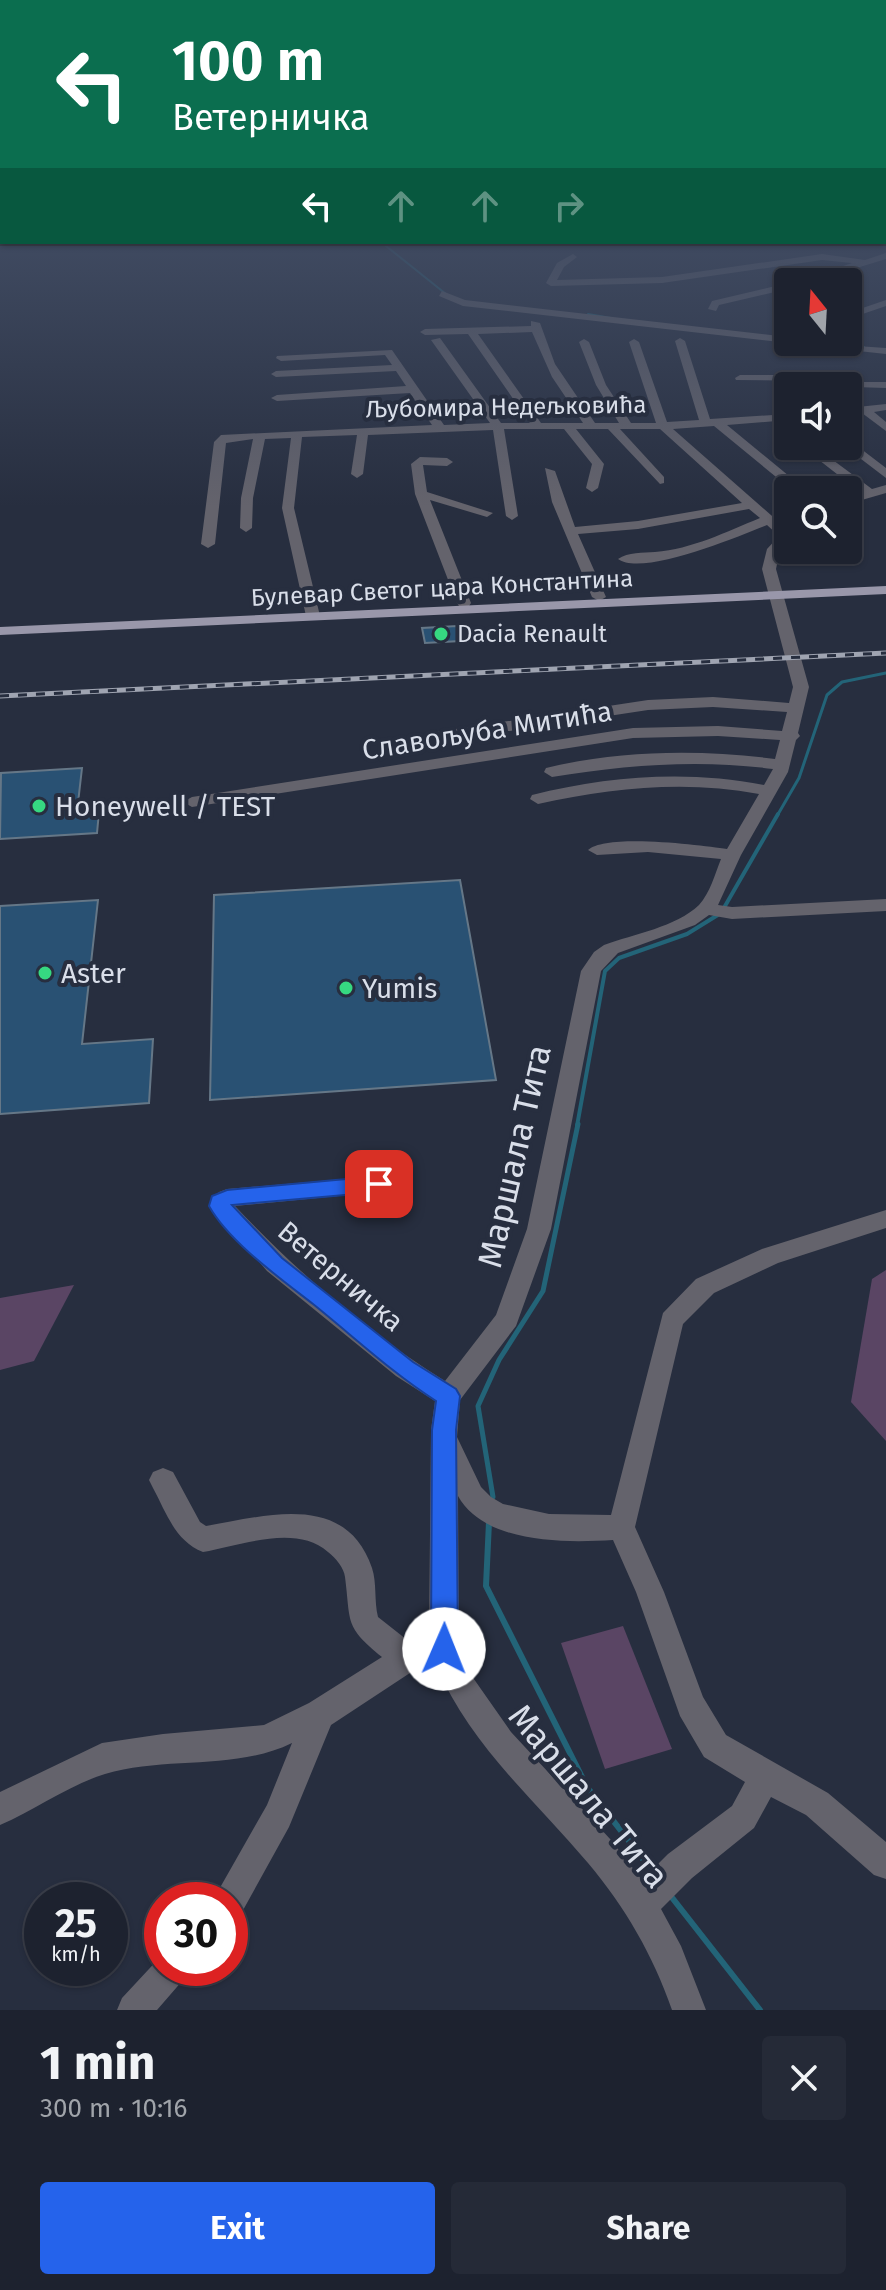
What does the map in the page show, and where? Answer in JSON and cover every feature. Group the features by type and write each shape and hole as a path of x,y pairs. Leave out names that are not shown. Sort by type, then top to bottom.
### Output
{"main road":[{"name":"Булевар Светог цара Константина","path":"0,638 886,590"},
{"name":"Булевар Светог цара Константина","path":"0,631 775,598 886,597"}],"street":[{"path":"602,319 774,338"},
{"path":"425,332 536,326 539,343 560,382 591,425"},
{"path":"471,331 537,425"},
{"path":"436,340 498,426 512,516"},
{"path":"680,341 713,424 782,476"},
{"path":"584,342 601,385 627,426"},
{"path":"634,342 663,426 774,523"},
{"path":"862,348 886,351"},
{"path":"281,358 388,352 433,415 436,432"},
{"path":"276,374 398,368"},
{"path":"740,378 824,378 827,385 886,385"},
{"path":"277,398 414,389"},
{"path":"309,408 423,401"},
{"path":"864,409 886,407"},
{"path":"864,409 886,428"},
{"path":"318,422 433,415"},
{"name":"Љубомира Недељковића","path":"208,544 220,442 225,437 363,431 436,432 537,425 663,426 773,419"},
{"path":"566,425 598,464 592,488"},
{"path":"611,426 660,480"},
{"path":"357,474 363,431"},
{"path":"297,434 288,508 313,616"},
{"path":"246,528 247,498 260,435"},
{"path":"862,454 886,474"},
{"path":"825,460 869,493"},
{"path":"447,462 417,462 421,494 464,603"},
{"path":"549,471 569,531 599,597"},
{"path":"862,495 886,489"},
{"path":"421,494 487,513"},
{"path":"569,531 638,525 752,505"},
{"path":"625,559 696,548 769,519"},
{"path":"774,552 770,558 775,598 801,679 797,708 782,765 732,855 715,896 718,911 886,905"},
{"path":"436,737 648,705 713,702 797,708"},
{"name":"Славољуба Митића","path":"192,802 633,733 718,731 792,736"},
{"path":"552,772 664,757 728,757 782,765"},
{"path":"538,799 655,781 702,780 770,791"},
{"path":"597,850 637,845 666,846 732,855"},
{"name":"Маршала Тита","path":"689,2010 665,1944 622,1879 476,1713 454,1679 444,1649 444,1430 448,1396 475,1365 507,1319 539,1229 595,963 620,944 718,911"},
{"name":"Ветерничка","path":"379,1184 227,1198 220,1202 220,1206 275,1264 405,1369 448,1396"},
{"path":"886,1219 770,1256 705,1286 672,1320 621,1527 650,1592 691,1705 715,1746 817,1804 886,1863"},
{"path":"444,1430 456,1465 479,1506 518,1521 585,1529 621,1527"},
{"path":"163,1480 190,1531 203,1539 293,1524 323,1530 345,1549 359,1571 360,1602 366,1625 407,1658"},
{"path":"0,1809 102,1759 266,1740 320,1714 407,1658 444,1649"},
{"path":"240,1882 278,1816 320,1714"},
{"path":"639,1907 680,1866 743,1817 765,1777"},
{"path":"134,2010 155,1986"}],"shaded area":[{"path":"886,1270 886,1441 851,1402 872,1279"},
{"path":"74,1285 34,1361 0,1370 0,1298"},
{"path":"623,1626 672,1749 605,1769 561,1643"}],"building":[{"name":"Dacia Renault","path":"457,626 460,641 425,643 422,628"},
{"name":"Honeywell / TEST","path":"82,768 78,803 100,801 97,833 0,839 1,773"},
{"name":"Yumis","path":"460,880 496,1080 210,1100 214,895"},
{"name":"Aster","path":"98,900 82,1044 153,1039 149,1103 0,1114 0,906"}],"waterway":[{"path":"777,816 799,778 827,695 842,682 886,673"},
{"path":"577,1126 605,971 619,958 687,934 721,913 778,814"},
{"path":"493,1497 478,1406 499,1360 543,1291 578,1124"},
{"path":"489,1522 486,1586 587,1787 653,1872"},
{"path":"670,1895 760,2010"}],"railway":[{"path":"0,696 886,653"}],"place":[{"name":"Dacia Renault","path":"441,634"},
{"name":"Honeywell / TEST","path":"39,806"},
{"name":"Aster","path":"45,973"},
{"name":"Yumis","path":"346,988"}],"route":[{"path":"379,1184 227,1198 220,1202 220,1206 275,1264 405,1369 448,1396 444,1430 444,1649"}]}
